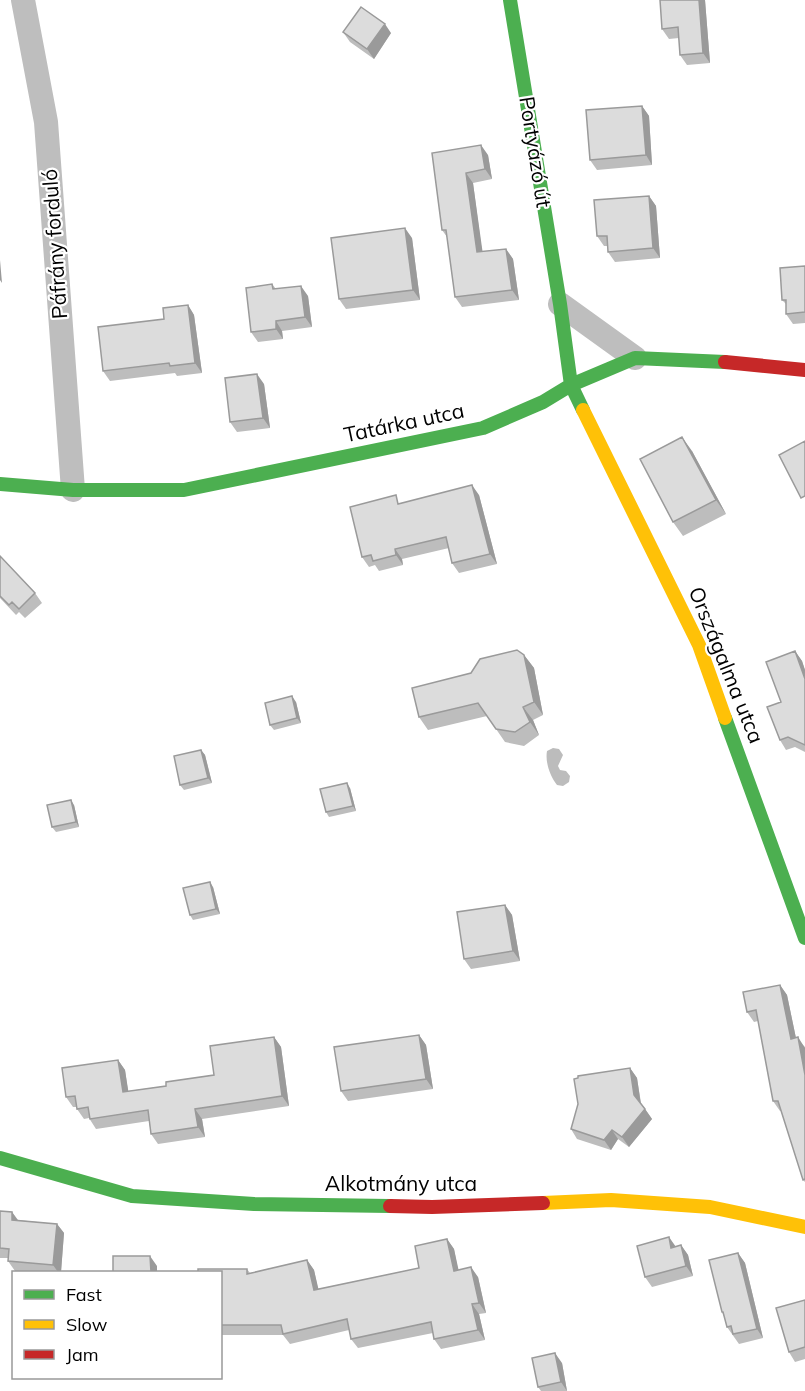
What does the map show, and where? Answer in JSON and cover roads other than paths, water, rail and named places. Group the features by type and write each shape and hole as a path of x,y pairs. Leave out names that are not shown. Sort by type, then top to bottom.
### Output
{"street":[{"name":"Páfrány forduló","path":"23,0 46,122 74,490"},
{"name":"Portyázó út","path":"510,0 560,304 571,385"},
{"path":"560,304 635,358"},
{"name":"Tatárka utca","path":"0,484 74,490 184,490 483,428 543,402 571,385 635,358 736,362 805,370"},
{"name":"Országalma utca","path":"571,385 699,645 805,938"},
{"name":"Alkotmány utca","path":"0,1158 132,1196 254,1204 432,1207 611,1200 711,1207 805,1227"}]}
